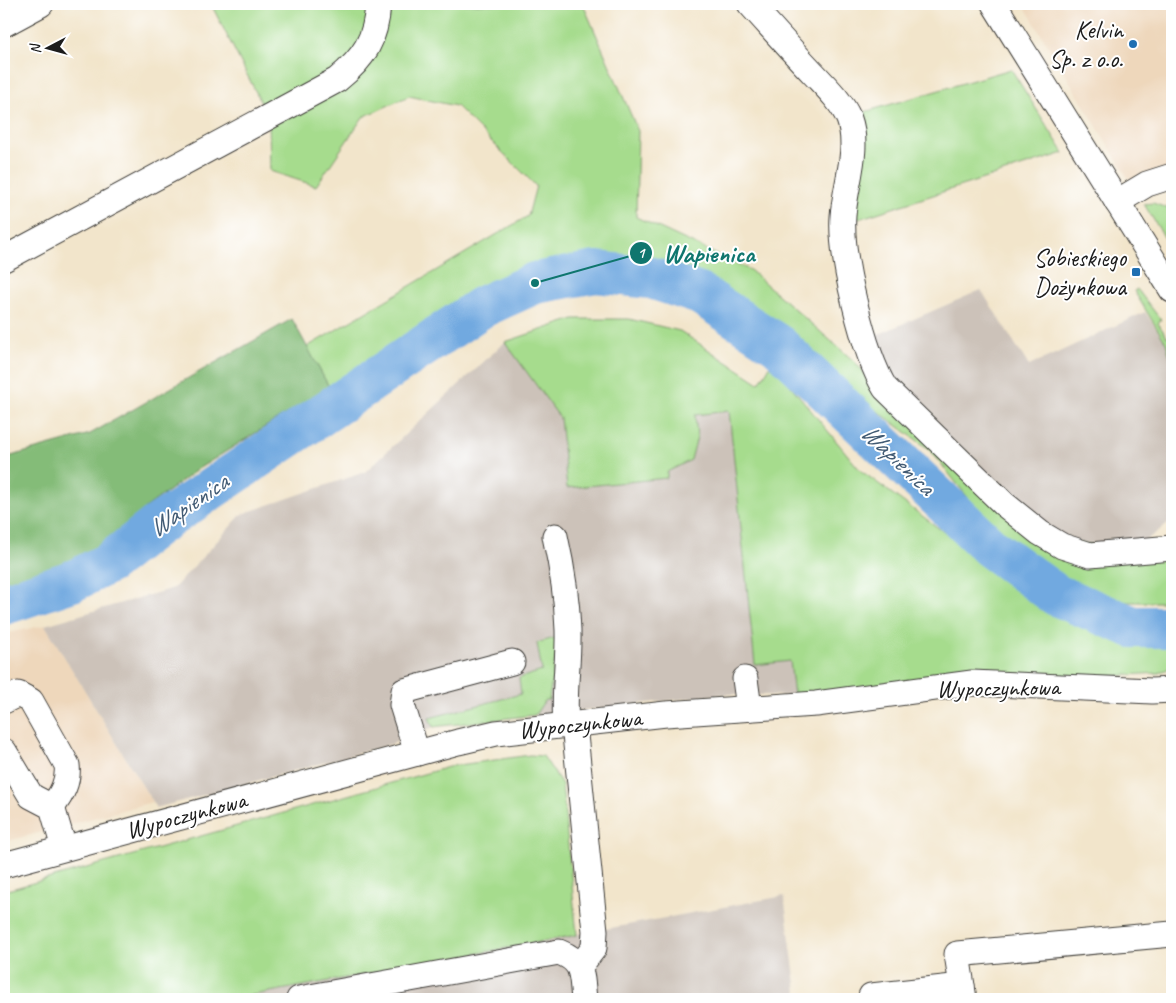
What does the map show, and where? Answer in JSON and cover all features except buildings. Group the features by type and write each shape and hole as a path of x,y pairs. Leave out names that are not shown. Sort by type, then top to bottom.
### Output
{"street":[{"path":"4,24 41,4"},
{"path":"4,260 337,80 356,65 368,48 377,24 378,4"},
{"path":"750,4 836,99 848,118 853,135 843,217 846,266 865,336 879,377 885,388 1004,504 1040,533 1062,546 1090,555 1172,548"},
{"path":"994,4 1172,290"},
{"path":"1117,202 1147,184 1172,176"},
{"path":"554,536 564,576 568,632 563,698 570,725 595,931 594,948 580,966"},
{"path":"417,753 402,705 404,691 512,662"},
{"path":"745,679 749,708"},
{"name":"Wypoczynkowa","path":"4,865 417,753 496,734 749,708 816,704 972,683 1152,691 1172,690"},
{"path":"4,701 18,694 31,701 67,765 68,773 62,794 52,807"},
{"path":"4,751 30,796 52,807 64,848"},
{"path":"870,996 963,993 956,954 1172,934"},
{"path":"299,999 543,953 559,952 570,956 580,966 584,999"}],"shaded area":[{"path":"1023,4 1172,4 1172,171 1131,183"},
{"path":"981,290 1029,366 1145,312 1166,343 1172,363 1172,521 1138,546 1065,544 890,385 870,338"},
{"path":"574,319 629,319 680,331 759,383 794,696 726,694 433,727 392,744 156,808 45,625 174,588 242,514 365,472 505,342"},
{"path":"45,625 152,802 4,842 4,634"},
{"path":"784,896 798,999 232,999 595,931"}],"green space":[{"path":"211,4 374,4 351,64 266,112"},
{"path":"384,4 583,4 638,131 636,217 750,270 855,362 870,379 1038,537 1172,556 1172,602 1127,602 1059,585 977,509 930,450 853,393 785,334 665,263 626,256 533,265 474,289 329,387 307,347 528,216 536,186 456,106 409,96 363,117 316,186 270,171 269,122 340,85"},
{"path":"1011,69 1064,153 846,223 851,116"},
{"path":"1153,203 1172,210 1172,250 1144,204"},
{"path":"1137,289 1161,320 1158,323 1167,337 1171,334 1172,363 1166,343 1134,291"},
{"path":"292,319 329,387 198,469 144,509 85,566 4,594 4,458 90,434"},
{"path":"574,319 629,319 680,331 759,383 772,363 860,470 994,569 1062,609 1172,649 1170,668 1159,673 794,696 790,661 755,665 729,411 695,415 697,437 691,460 667,472 667,478 567,488 560,418 505,342"},
{"path":"558,637 549,700 545,700 535,715 433,727 429,718 521,694 519,678 542,671 537,643"},
{"path":"530,755 543,756 562,784 577,935 232,999 4,999 4,891 452,766"}],"waterway":[{"name":"Wapienica","path":"4,604 75,580 109,563 156,526 482,307 535,283 596,272 651,278 700,294 778,345 990,547 1056,595 1133,627 1172,627"}],"place":[{"name":"Kelvin Sp. z o.o.","path":"1133,44"},
{"name":"Sobieskiego Dożynkowa","path":"1136,272"},
{"name":"Wapienica","path":"535,283"}]}
